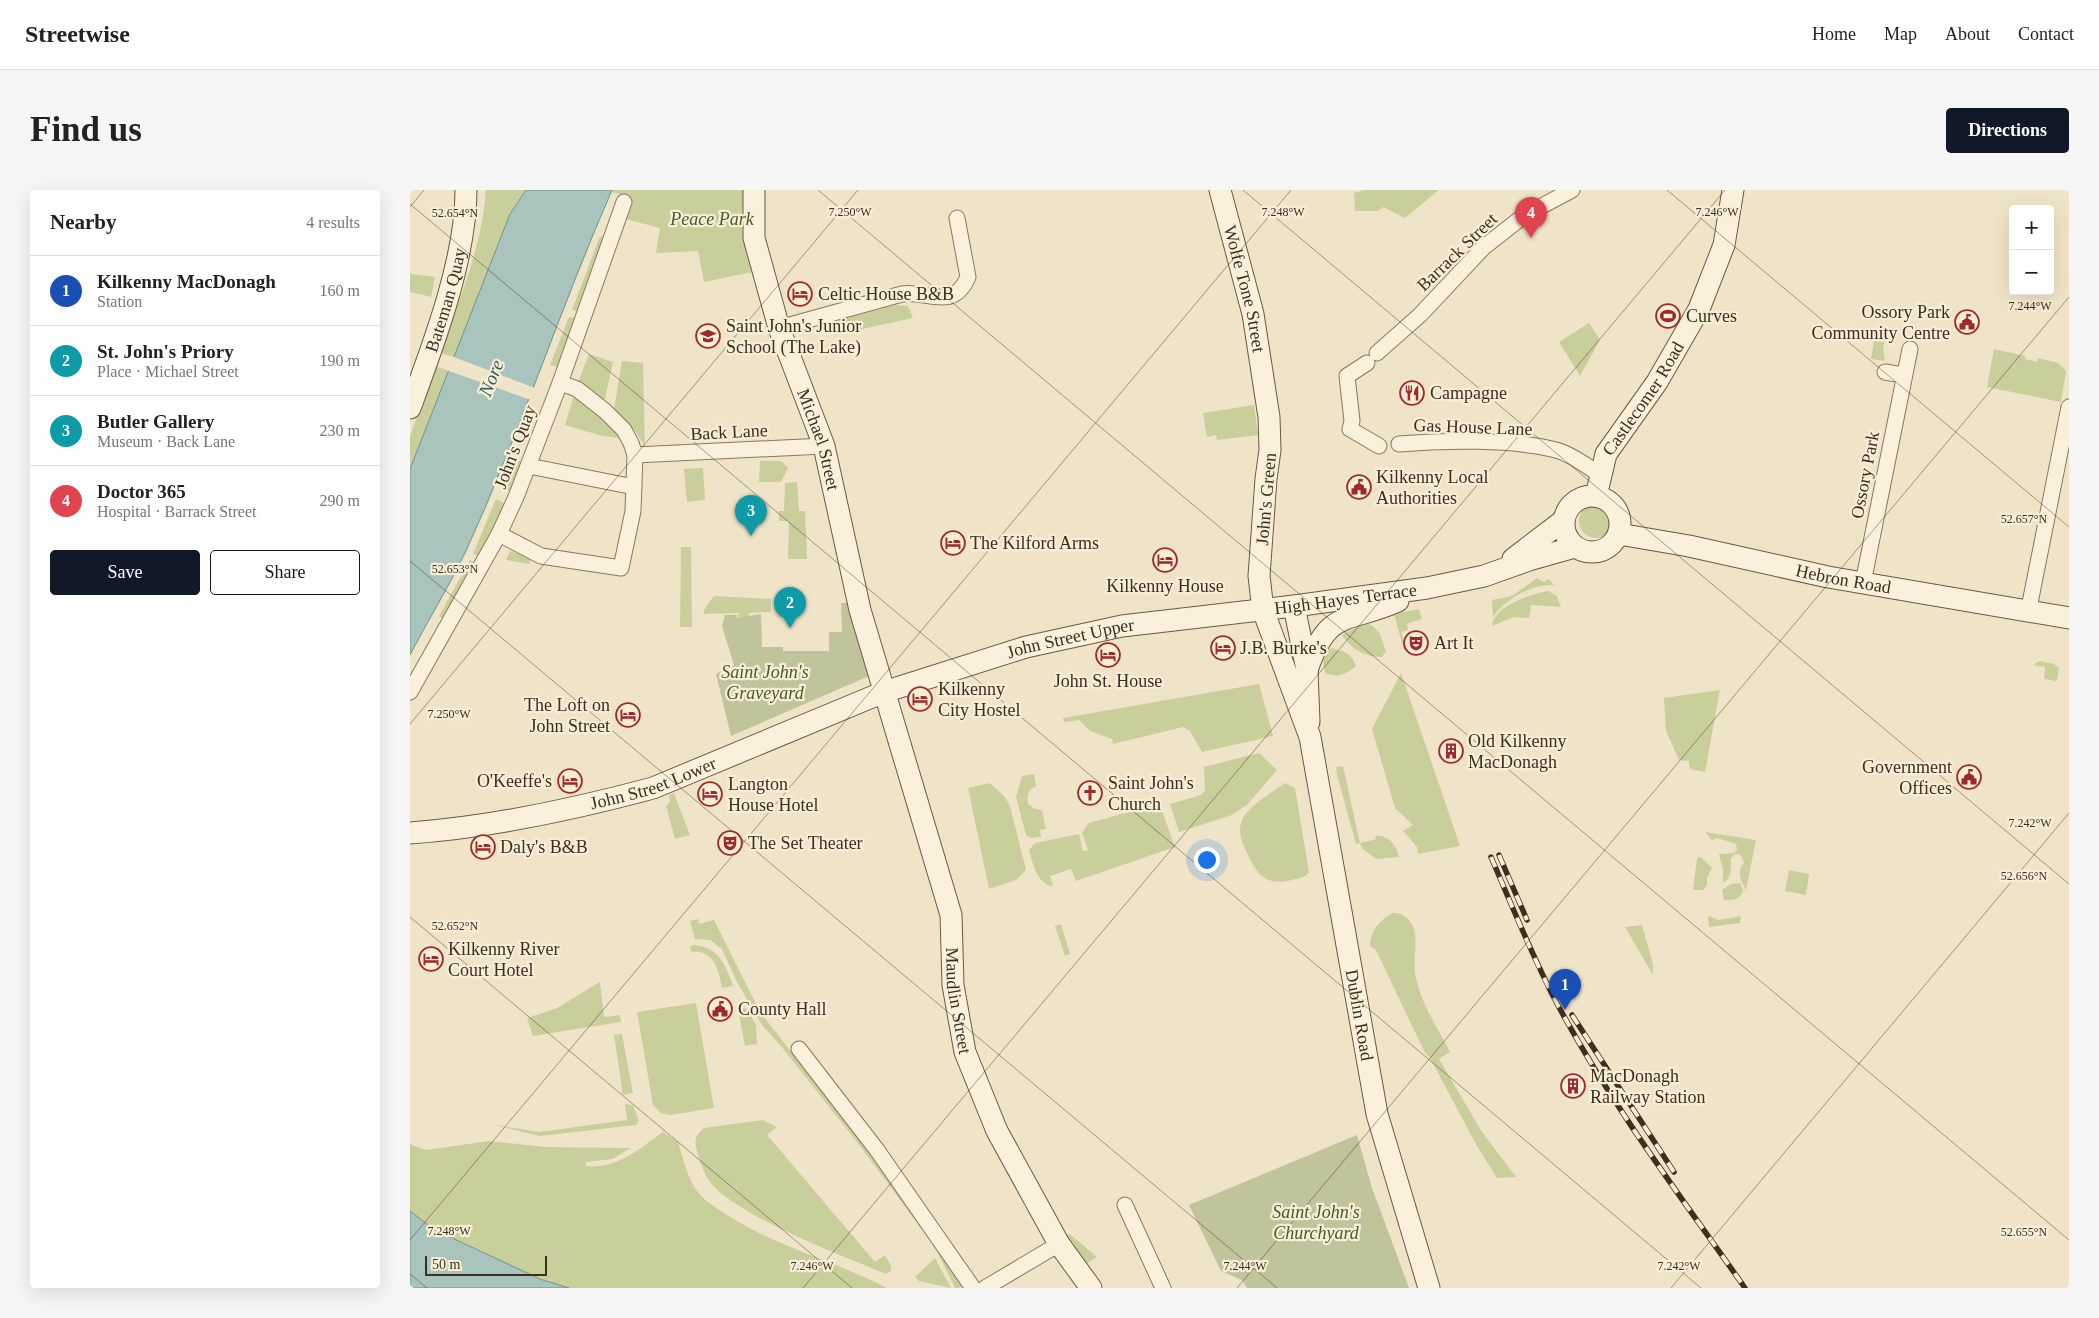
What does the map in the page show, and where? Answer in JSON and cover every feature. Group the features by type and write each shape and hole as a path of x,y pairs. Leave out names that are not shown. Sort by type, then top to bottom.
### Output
{"main road":[{"name":"Bateman Quay","path":"410,408 454,272 465,223 466,190"},
{"name":"Michael Street","path":"754,190 754,238 778,328 824,446 860,610 884,692"},
{"name":"Wolfe Tone Street","path":"1220,190 1253,314 1266,388"},
{"name":"Castlecomer Road","path":"1596,496 1606,454 1657,382 1699,309 1724,245 1733,190"},
{"name":"John's Green","path":"1263,610 1260,571 1266,479 1270,450 1266,388"},
{"path":"1484,576 1543,538 1564,520 1570,506 1577,499 1596,496 1604,498 1616,509 1620,517 1619,534 1614,541 1600,551 1583,551 1575,547 1565,533 1564,520"},
{"name":"Hebron Road","path":"1619,534 1689,546 1863,583 2028,613 2069,618"},
{"path":"1307,670 1315,648 1325,632 1338,621 1385,607 1427,588 1484,576 1529,560 1575,547"},
{"name":"High Hayes Terrace","path":"1263,610 1427,588"},
{"name":"Dublin Road","path":"1294,606 1307,670 1310,737"},
{"name":"John Street Upper","path":"884,692 1026,647 1122,626 1263,610"},
{"name":"Dublin Road","path":"1263,610 1310,737 1324,806 1377,1114 1429,1288"},
{"name":"John Street Lower","path":"410,833 490,823 616,798 653,788 884,692"},
{"name":"Maudlin Street","path":"884,692 951,915 953,985 965,1052 997,1131 1059,1244 1091,1288"}],"street":[{"name":"Barrack Street","path":"1379,446 1350,429 1352,421 1347,376 1372,358 1420,315 1484,247 1525,215 1572,190"},
{"name":"John's Quay","path":"410,692 499,534 529,466 624,202"},
{"path":"778,328 902,294 916,292 931,298 941,298 957,292 964,286 968,277 957,218"},
{"name":"Ossory Park","path":"1863,583 1903,375 1910,350"},
{"path":"1885,372 1903,375"},
{"path":"499,534 542,556 621,568 633,511 635,455 624,430 605,411 577,389 560,383"},
{"path":"2028,613 2069,407"},
{"name":"Gas House Lane","path":"1399,444 1423,442 1519,444 1558,450 1600,474"},
{"name":"Back Lane","path":"635,455 824,446"},
{"path":"529,466 634,487"},
{"path":"800,1049 872,1143 973,1288"},
{"path":"1124,1205 1163,1288"},
{"path":"985,1288 1059,1244"}],"green space":[{"path":"486,190 526,190 510,214 454,357 443,354 441,351 463,292 475,252 484,211"},
{"name":"Peace Park","path":"612,190 743,190 744,221 752,272 704,282 698,251 656,253 660,228 626,219 633,198 612,192"},
{"path":"1364,190 1439,190 1405,218 1383,207 1378,211 1355,211 1354,193"},
{"path":"600,236 603,237 577,311 572,310"},
{"path":"410,274 435,277 431,297 410,292"},
{"path":"896,305 908,306 913,318 835,335 834,326 839,320"},
{"path":"569,317 575,318 557,367 550,365"},
{"path":"1589,323 1600,340 1580,376 1559,342"},
{"path":"1874,341 1885,342 1883,346 1885,361 1871,359"},
{"path":"1994,349 2025,356 2025,359 2037,362 2038,358 2058,363 2066,371 2061,402 1987,387"},
{"path":"589,354 613,362 604,403 577,385"},
{"path":"622,361 643,363 645,446 636,432 614,410"},
{"path":"438,367 449,371 410,469 410,436 434,370"},
{"path":"575,392 601,413 622,439 599,435 565,425"},
{"path":"1254,405 1258,435 1217,440 1216,435 1207,437 1203,413"},
{"path":"513,460 523,462 511,492 501,488"},
{"path":"760,461 781,461 788,468 781,482 759,482"},
{"path":"703,468 705,500 687,502 684,469"},
{"path":"797,482 799,511 805,511 807,559 788,559 789,521 779,521 779,511 784,511 785,483"},
{"path":"496,499 506,504 479,556 473,554"},
{"path":"1596,504 1608,509 1613,521 1608,533 1596,538 1584,533 1579,521 1584,509"},
{"path":"681,547 691,547 692,627 680,627"},
{"path":"510,551 531,558 529,564 506,560"},
{"path":"470,560 475,563 444,620 439,616"},
{"path":"1537,578 1544,582 1549,579 1554,585 1537,587 1520,594 1505,604 1493,617 1492,600 1512,596"},
{"path":"1548,591 1557,596 1561,607 1531,605 1529,618 1514,617 1492,626 1494,619 1499,613 1514,602"},
{"path":"714,596 771,599 771,612 749,613 749,617 738,617 738,613 704,614 704,610"},
{"name":"Saint John's Graveyard","path":"841,603 851,603 869,676 731,736 716,674 734,665 722,626 725,615 737,615 737,618 761,614 762,647 783,647 783,651 829,651 829,632 842,632"},
{"path":"1419,609 1422,619 1407,624 1408,630 1401,632 1407,650 1404,650 1394,614"},
{"path":"1365,623 1374,627 1381,637 1386,651 1382,657 1364,654 1350,644 1342,635"},
{"path":"1332,648 1347,654 1356,666 1341,675 1325,673 1323,663 1326,652"},
{"path":"2039,661 2054,664 2059,668 2057,681 2044,679 2045,667 2033,665"},
{"path":"1401,673 1460,846 1418,854 1417,847 1403,831 1413,825 1395,808 1372,729"},
{"path":"1259,684 1273,736 1202,752 1190,731 1183,727 1113,744 1112,739 1090,731 1079,720 1064,722 1063,718"},
{"path":"1720,690 1705,772 1690,769 1689,761 1679,760 1666,731 1664,698"},
{"path":"1259,753 1277,770 1247,805 1232,815 1179,832 1170,804 1201,795 1205,791 1204,767"},
{"path":"1343,766 1360,843 1356,844 1337,775 1336,767"},
{"path":"1034,774 1036,786 1029,793 1028,804 1035,809 1042,810 1046,829 1040,830 1041,837 1031,838 1026,835 1016,797 1022,776"},
{"path":"990,783 1005,797 1010,806 1026,870 1016,880 989,889 968,788"},
{"path":"1285,783 1295,788 1309,872 1306,876 1283,882 1275,882 1268,880 1254,866 1240,835 1240,827 1243,818 1251,808"},
{"path":"674,793 690,835 675,839 666,806 670,802 669,795"},
{"path":"1157,804 1161,808 1175,847 1076,881 1071,869 1050,876 1053,886 1048,885 1039,878 1029,850 1035,843 1079,834 1083,851 1088,850 1082,833 1089,823"},
{"path":"1705,832 1756,840 1746,890 1740,876 1740,870 1744,863 1741,855 1735,854 1731,858 1730,875 1723,883 1723,870 1719,854 1734,853 1737,850 1736,844 1717,838 1712,840"},
{"path":"1375,836 1384,837 1394,845 1399,857 1376,859 1363,849 1360,843 1376,839"},
{"path":"1701,857 1712,868 1704,890 1693,890 1697,858"},
{"path":"1789,870 1809,874 1806,895 1785,891"},
{"path":"1740,883 1743,890 1740,896 1724,900 1722,890 1731,884"},
{"path":"1392,913 1405,916 1410,921 1415,933 1415,972 1418,987 1430,1016 1450,1052 1439,1059 1482,1132 1516,1177 1497,1178 1477,1146 1430,1058 1424,1051 1376,950 1370,946 1376,926"},
{"path":"1708,916 1719,920 1741,916 1740,923 1709,927"},
{"path":"698,919 699,924 714,920 760,1012 858,1137 967,1287 955,1288 935,1247 857,1142 781,1046 762,1025 737,982 722,949 710,940 695,939 690,921"},
{"path":"1061,924 1070,954 1065,956 1055,926"},
{"path":"1642,925 1653,965 1653,975 1625,927"},
{"path":"695,945 716,954 724,965 733,986 722,988 717,968 710,957 699,952 691,952 690,946"},
{"path":"600,982 604,1017 620,1015 621,1022 533,1036 527,1018 557,1008"},
{"path":"696,1003 714,1108 670,1115 661,1113 653,1105 637,1012"},
{"path":"746,1008 756,1025 757,1044 745,1046 738,1009"},
{"path":"622,1034 633,1093 623,1095 614,1035"},
{"path":"625,1104 633,1105 639,1121 636,1125 540,1136 490,1124 539,1132 627,1120"},
{"path":"763,1120 777,1127 767,1135 875,1262 885,1255 891,1266 891,1271 886,1274 792,1234 743,1208 723,1195 710,1182 703,1169 697,1150 696,1139 698,1134 704,1128"},
{"path":"663,1132 678,1142 694,1186 700,1195 711,1204 766,1236 887,1288 569,1288 540,1279 435,1230 410,1211 410,1144 426,1150 489,1141 546,1147 630,1148 613,1159 586,1162 586,1166 597,1166 607,1165 627,1156"},
{"name":"Saint John's Churchyard","path":"1357,1135 1372,1188 1409,1288 1247,1288 1242,1280 1221,1271 1189,1205"},
{"path":"1066,1234 1071,1235 1097,1257 1086,1264"},
{"path":"935,1258 951,1288 919,1281 915,1277"}],"water":[{"name":"Nore","path":"526,190 612,190 486,506 466,551 410,655 410,469 510,214"},
{"path":"410,1211 435,1230 540,1279 569,1288 410,1288"}],"pier":[{"path":"451,356 535,388 531,400 446,370"}],"railway":[{"path":"1499,855 1527,920"},
{"path":"1491,857 1541,972 1602,1081 1648,1151 1745,1288"},
{"path":"1572,1015 1674,1172"}],"place":[{"name":"Doctor 365","path":"1531,238"},
{"name":"Celtic House B&B","path":"800,294"},
{"name":"Curves","path":"1668,316"},
{"name":"Ossory Park Community Centre","path":"1967,322"},
{"name":"Saint John's Junior School (The Lake)","path":"708,336"},
{"name":"Campagne","path":"1412,393"},
{"name":"Kilkenny Local Authorities","path":"1359,487"},
{"name":"Butler Gallery","path":"751,536"},
{"name":"The Kilford Arms","path":"953,543"},
{"name":"Kilkenny House","path":"1165,560"},
{"name":"St. John's Priory","path":"790,628"},
{"name":"Art It","path":"1416,643"},
{"name":"J.B. Burke's","path":"1223,648"},
{"name":"John St. House","path":"1108,655"},
{"name":"Kilkenny City Hostel","path":"920,699"},
{"name":"The Loft on John Street","path":"628,715"},
{"name":"Old Kilkenny MacDonagh","path":"1451,751"},
{"name":"Government Offices","path":"1969,777"},
{"name":"O'Keeffe's","path":"570,781"},
{"name":"Saint John's Church","path":"1090,793"},
{"name":"Langton House Hotel","path":"710,794"},
{"name":"The Set Theater","path":"730,843"},
{"name":"Daly's B&B","path":"483,847"},
{"name":"Kilkenny River Court Hotel","path":"431,959"},
{"name":"County Hall","path":"720,1009"},
{"name":"Kilkenny MacDonagh","path":"1565,1010"},
{"name":"MacDonagh Railway Station","path":"1573,1086"}]}
